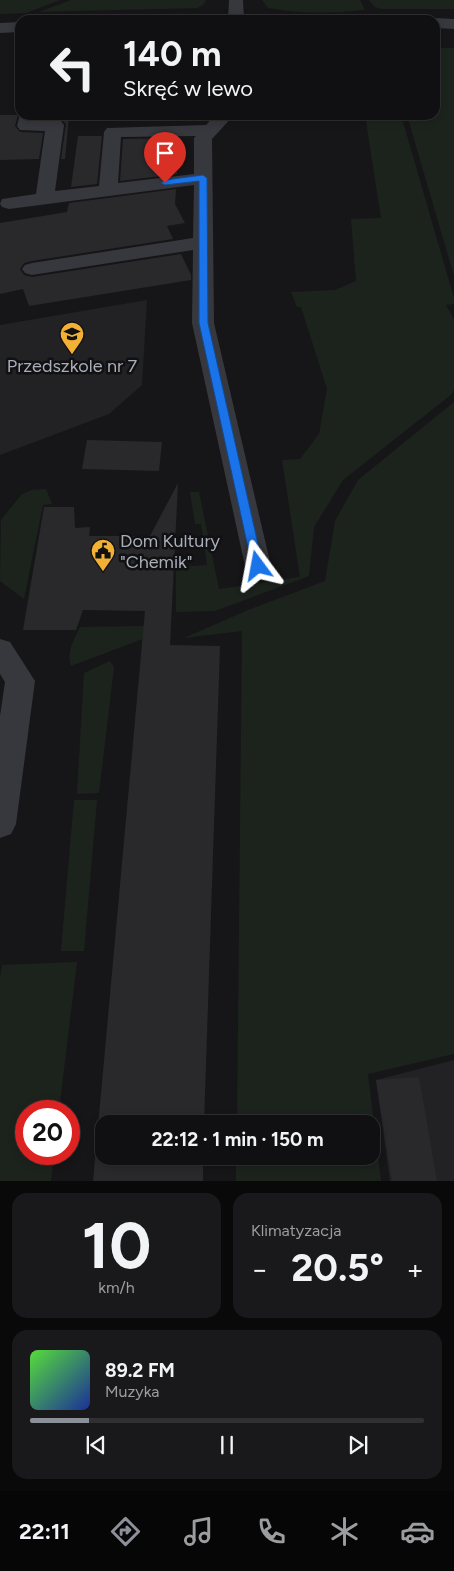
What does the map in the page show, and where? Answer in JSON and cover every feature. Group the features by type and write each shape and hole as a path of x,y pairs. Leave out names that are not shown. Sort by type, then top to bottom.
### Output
{"street":[{"path":"236,0 236,15"},
{"path":"440,24 454,24"},
{"path":"0,28 15,27"},
{"path":"27,120 26,126 55,125 45,198"},
{"path":"108,190 113,132 218,123"},
{"path":"218,123 203,138 204,323 258,566"},
{"path":"9,203 203,178"},
{"path":"32,269 203,242"},
{"path":"0,650 20,681 0,824"}],"shaded area":[{"path":"0,0 60,0 26,13 0,14"},
{"path":"71,0 206,0 203,5 197,8 39,12"},
{"path":"262,0 360,0 365,10 329,12 291,11 268,8"},
{"path":"369,0 454,0 454,9 382,9 375,7"},
{"path":"440,48 454,48 454,276 408,120 440,120"},
{"path":"366,120 402,120 454,298 454,304 446,305 454,319 454,389 452,394 343,480 314,527 309,576 215,611 176,612 176,567 207,565 201,524 195,524 190,492 199,492 219,589 300,577 282,460 300,459 319,434 327,389 301,307 297,307 291,292 335,290 356,281 351,219 381,218"},
{"name":"Przedszkole nr 7","path":"147,300 142,385 109,414 0,455 0,325"},
{"path":"454,402 454,1054 368,1074 373,1115 237,1115 242,631 184,638 248,610 325,581 335,521 358,480"},
{"path":"46,489 52,504 43,505 24,599 0,581 1,520 22,494 32,490"},
{"path":"144,626 156,634 71,666 70,652 80,627"},
{"path":"110,661 114,667 99,793 77,794 84,673"},
{"path":"74,800 97,800 84,951 61,951"},
{"path":"77,962 60,1100 15,1100 15,1165 53,1165 51,1181 0,1181 0,978 2,965"},
{"path":"454,1060 454,1181 390,1181 376,1080"},
{"path":"236,1165 379,1165 381,1181 236,1181"}],"building":[{"path":"0,115 15,115 15,120 17,120 15,126 20,132 43,133 39,159 0,160"},
{"path":"62,120 69,120 65,159 61,159 66,124"},
{"path":"78,136 102,136 97,184 71,187"},
{"path":"179,138 177,174 120,181 123,139"},
{"path":"176,189 175,204 185,223 167,226 173,239 32,261 24,263 20,269 24,275 32,277 181,254 191,275 191,280 29,306 23,289 0,294 0,223 67,212 69,203"},
{"path":"87,440 162,442 159,471 82,469"},
{"path":"178,483 170,645 220,646 204,1115 99,1115 145,611 83,610 76,630 23,630 44,507 74,507 75,528 90,527 89,536 150,536"},
{"path":"419,1077 437,1181 392,1181 376,1080"},
{"path":"95,1159 95,1165 203,1165 203,1181 93,1181"}],"place":[{"name":"Przedszkole nr 7","path":"72,355"},
{"name":"Dom Kultury \"Chemik\"","path":"103,572"}],"route":[{"path":"165,183 203,178 204,323 258,566"}]}
